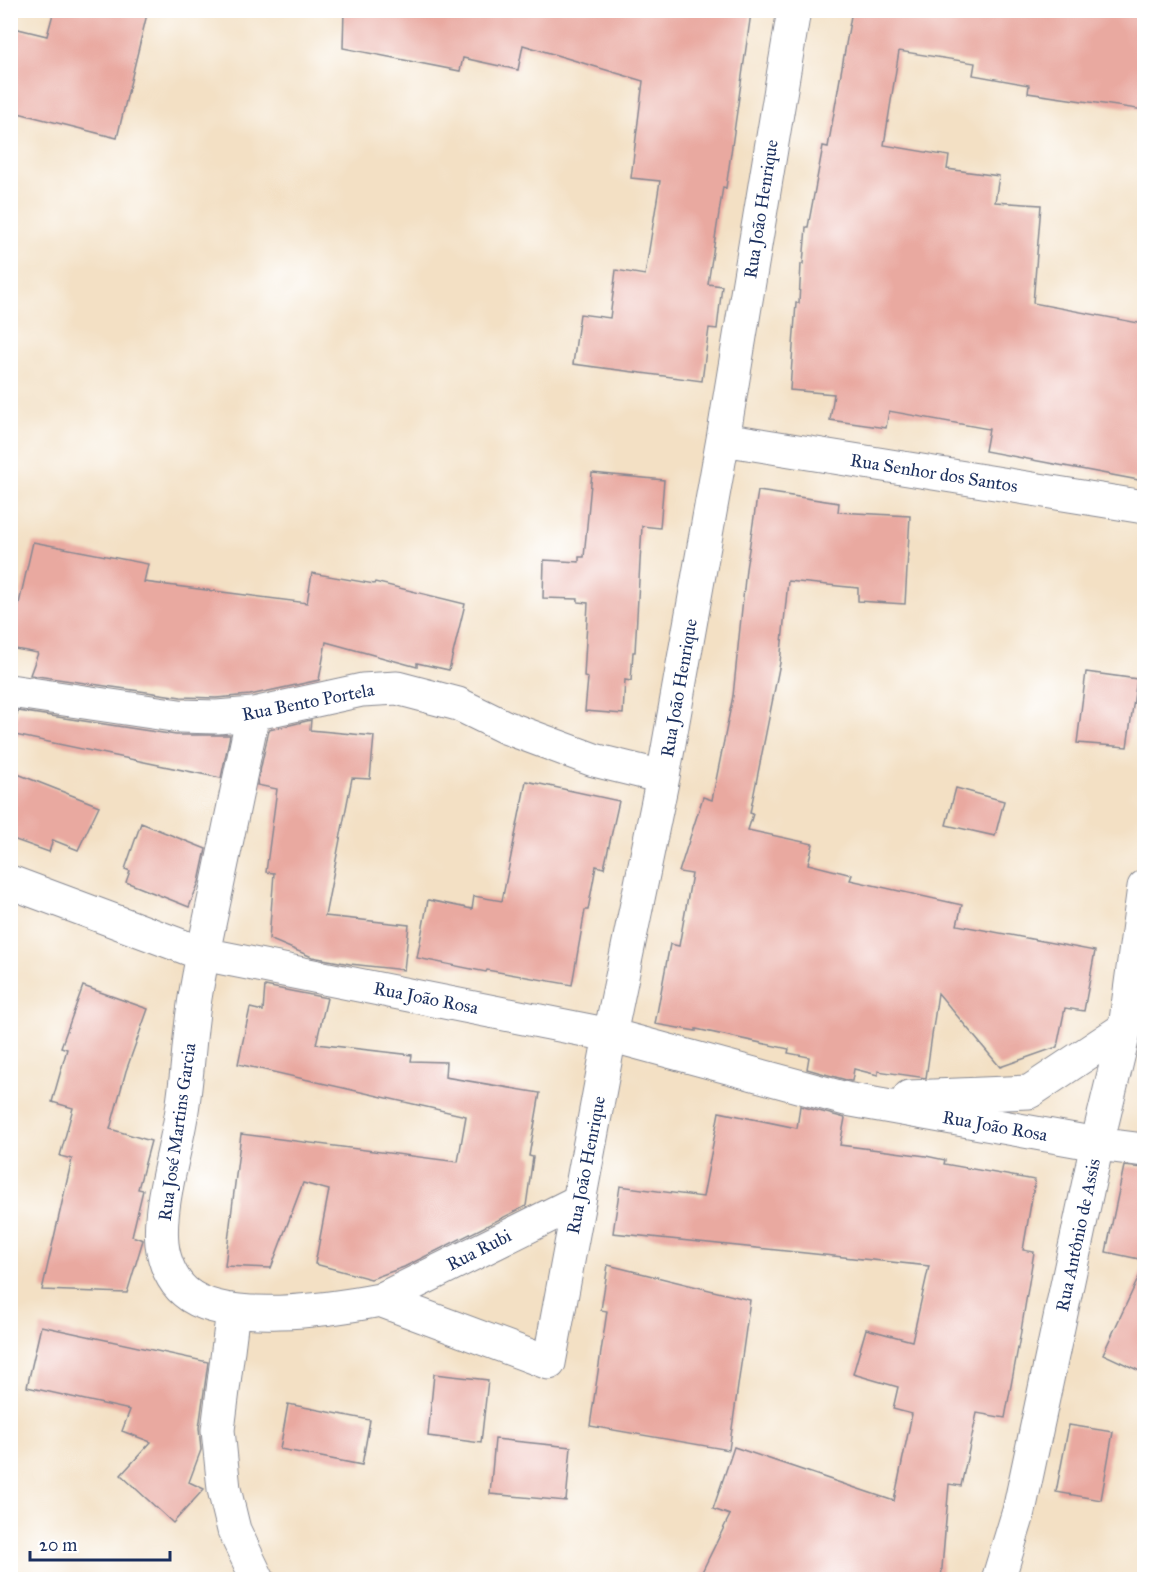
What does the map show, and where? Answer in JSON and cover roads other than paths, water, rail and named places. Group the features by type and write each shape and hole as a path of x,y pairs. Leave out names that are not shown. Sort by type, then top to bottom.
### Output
{"street":[{"name":"Rua João Henrique","path":"380,1300 549,1363 610,1035 663,777 723,439 794,10"},
{"name":"Rua Senhor dos Santos","path":"723,439 1144,507"},
{"name":"Rua Bento Portela","path":"10,691 179,716 217,717 253,714 362,690 397,688 458,704 505,727 594,760 663,777"},
{"name":"Rua José Martins Garcia","path":"233,1310 204,1303 185,1292 175,1281 167,1266 162,1244 165,1194 183,1108 195,999 253,714"},
{"name":"Rua João Rosa","path":"10,882 203,954 610,1035 846,1099 1097,1144 1144,1150"},
{"name":"Rua Antônio de Assis","path":"998,1580 1019,1511 1097,1144 1125,1028 1144,887"},
{"name":"Rua João Rosa","path":"846,1099 1029,1092 1125,1028"},
{"name":"Rua Rubi","path":"233,1310 296,1311 380,1300 579,1201"},
{"path":"233,1310 218,1430 224,1489 234,1530 258,1580"}]}
